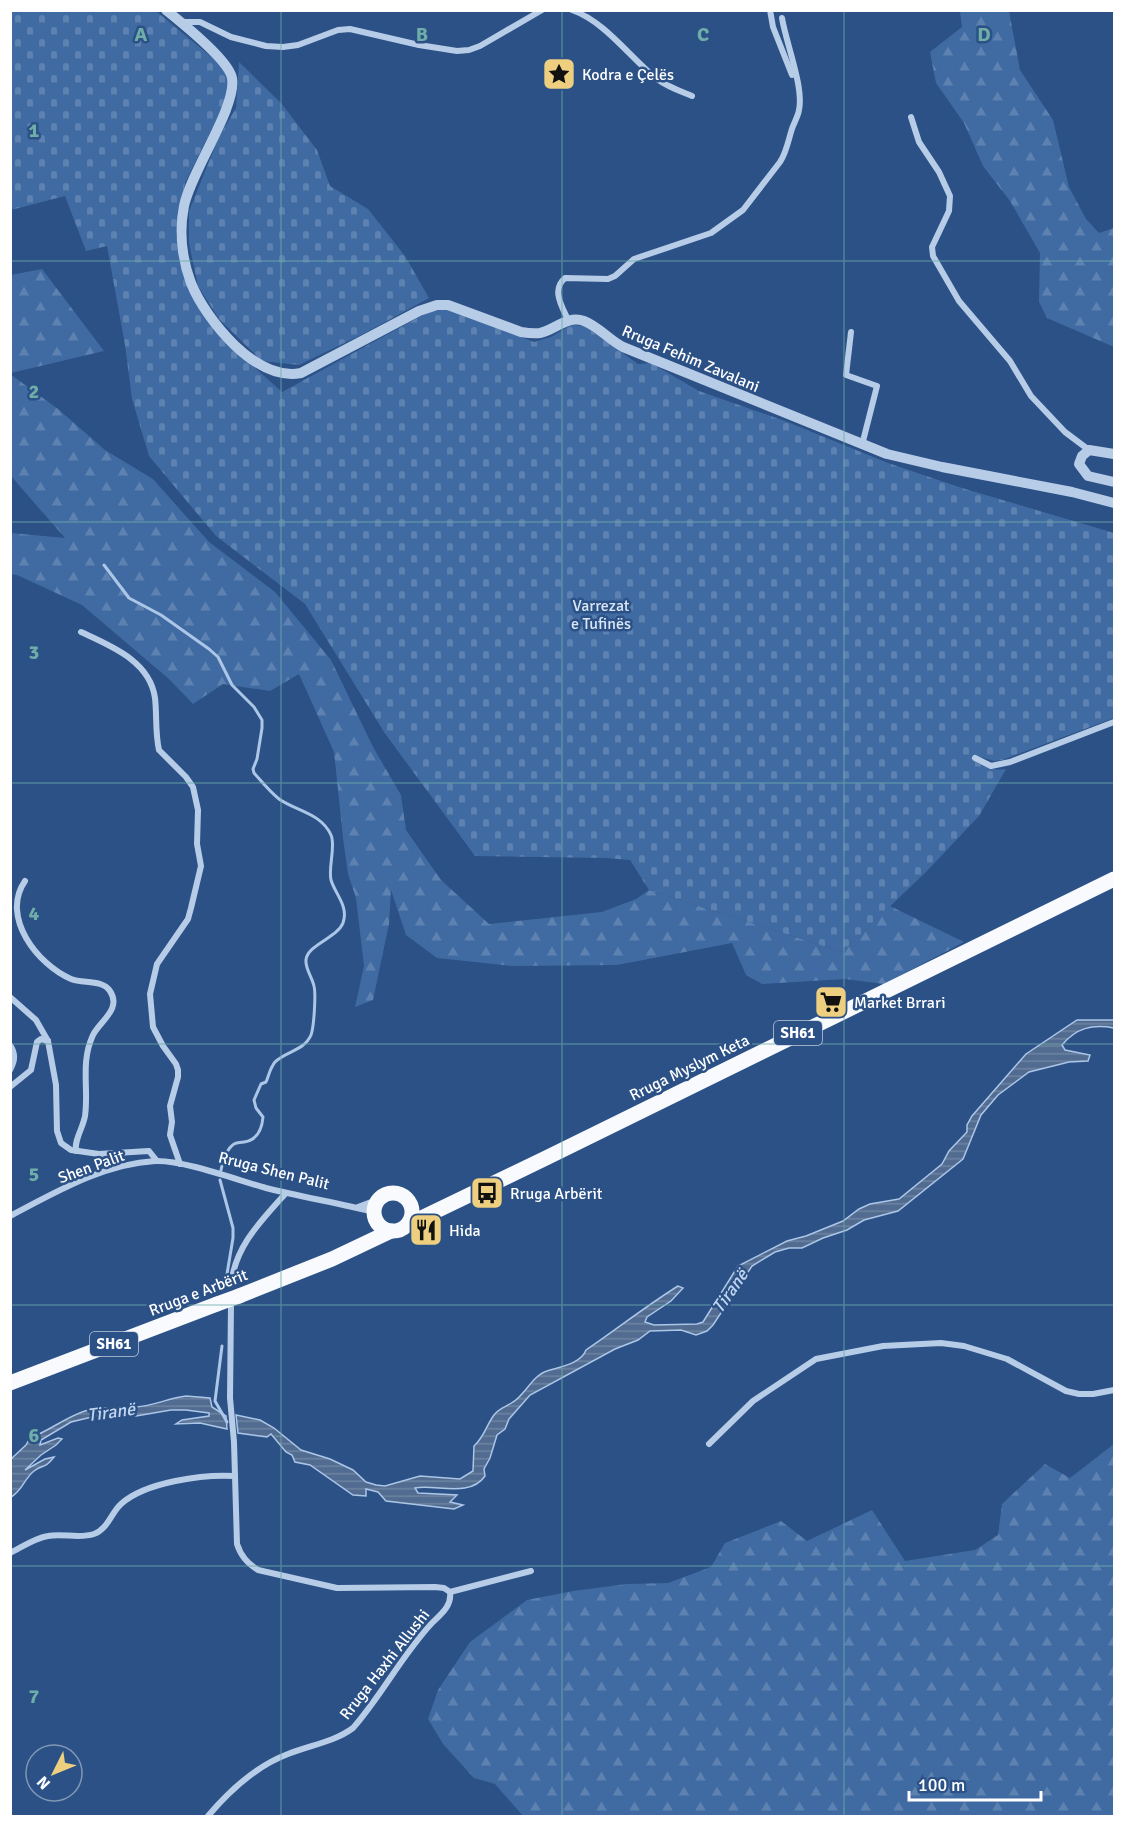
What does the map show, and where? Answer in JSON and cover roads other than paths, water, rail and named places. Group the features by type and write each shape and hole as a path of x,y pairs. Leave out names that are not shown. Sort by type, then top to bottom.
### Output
{"main road":[{"name":"Rruga Myslym Keta","path":"409,1224 1114,879"},
{"path":"391,1231 379,1226 376,1208 387,1194 394,1193 424,1207 438,1208"},
{"path":"408,1200 412,1214 409,1224"},
{"name":"Rruga e Arbërit","path":"332,1259 359,1237 376,1208"},
{"name":"SH61","path":"391,1231 399,1230 409,1224"},
{"name":"Rruga e Arbërit","path":"10,1383 332,1259 391,1231"}],"street":[{"path":"166,10 224,62 232,78 228,103 188,192 182,219 183,251 191,281 204,307 223,331 254,360 274,372 284,374 301,373 419,311 437,305 448,305 521,332 531,334 548,330 568,320 557,291 558,285 564,278 608,279 615,276 634,259 711,233 743,210 783,157 799,110 798,90 782,18"},
{"path":"180,22 200,22 231,37 267,46 298,45 338,30 350,29 457,51 480,46 542,10"},
{"path":"572,10 589,18 659,81 692,96"},
{"path":"770,10 773,27 798,90"},
{"path":"910,117 919,142 939,172 950,196 949,211 932,247 933,256 959,301 1010,361 1032,396 1065,432 1089,450 1114,454"},
{"name":"Rruga Fehim Zavalani","path":"568,320 585,321 623,347 862,445 914,461 1072,492 1114,503"},
{"path":"850,332 846,375 877,386 862,445"},
{"path":"1089,450 1080,460 1080,468 1088,476 1114,482"},
{"path":"81,632 129,657 145,672 152,683 155,697 159,750 186,777 196,796 197,844 201,866 188,919 157,964 150,994 153,1027 163,1046 177,1064 178,1077 170,1106 172,1122 170,1135 183,1165"},
{"path":"975,758 991,766 1010,762 1114,722"},
{"path":"26,882 19,889 15,905 18,927 31,948 68,978 107,988 113,999 111,1012 92,1036 84,1064 86,1104 83,1126 75,1145 76,1151"},
{"path":"10,997 36,1020 48,1041 56,1085 58,1137 66,1148 99,1154 148,1151 157,1161"},
{"path":"10,1087 31,1070 37,1042 41,1039 48,1041"},
{"path":"10,1045 15,1059 10,1070"},
{"name":"Shen Palit","path":"10,1216 84,1179 131,1165 157,1161 183,1165"},
{"name":"Rruga Shen Palit","path":"183,1165 285,1193 354,1208 376,1208"},
{"name":"Rruga Haxhi Allushi","path":"208,1816 235,1787 273,1761 344,1735 353,1728 415,1641 451,1599 450,1592 444,1588 337,1588 258,1570 244,1559 237,1544 234,1442 230,1398 229,1297 237,1262 249,1236 285,1193"},
{"path":"354,1208 376,1208"},
{"path":"709,1444 753,1401 816,1359 904,1345 941,1343 964,1346 1007,1359 1066,1390 1080,1394 1093,1394 1114,1390"},
{"path":"10,1553 46,1536 80,1536 99,1532 120,1505 135,1494 149,1489 203,1475 235,1476"},
{"name":"Rruga Haxhi Allushi","path":"450,1592 531,1571"}],"water":[{"name":"Tiranë","path":"1077,1020 1114,1020 1114,1028 1085,1029 1067,1039 1062,1045 1065,1050 1090,1055 1088,1061 1069,1062 1029,1072 998,1095 981,1115 963,1159 898,1211 864,1220 847,1230 802,1248 789,1248 775,1252 752,1266 707,1331 696,1335 681,1330 650,1331 638,1340 615,1349 530,1395 509,1419 505,1429 497,1435 484,1469 485,1476 479,1483 471,1487 452,1489 415,1488 418,1493 457,1495 450,1502 463,1505 454,1509 386,1501 378,1492 366,1489 366,1496 353,1495 310,1465 295,1462 292,1455 286,1452 271,1434 267,1437 238,1433 236,1415 260,1420 274,1428 301,1450 330,1459 353,1470 366,1482 376,1485 385,1486 420,1476 460,1479 473,1471 474,1446 498,1411 517,1399 542,1373 575,1362 586,1350 654,1301 678,1286 683,1288 671,1301 647,1317 645,1322 654,1325 703,1322 738,1266 787,1241 843,1221 870,1204 899,1199 942,1164 949,1151 967,1132 967,1125 972,1116 1026,1054"},
{"name":"Tiranë","path":"186,1396 210,1398 212,1407 226,1416 227,1429 200,1423 176,1424 182,1420 209,1416 209,1413 186,1410 136,1416 113,1414 71,1422 41,1440 40,1445 58,1438 62,1439 25,1470 45,1459 54,1457 48,1464 31,1474 18,1492 11,1497 11,1459 30,1438 85,1411 130,1408"}],"waterway":[{"path":"104,565 129,598 161,615 218,657 232,685 254,707 262,720 254,773 279,799 321,822 327,828 332,840 331,880 343,906 344,917 340,928 311,950 306,960 315,990 311,1035 299,1048 279,1058 273,1064 266,1082 261,1084 254,1100 256,1108 263,1117 260,1130 249,1141 235,1143 231,1146 221,1170"},
{"path":"220,1180 233,1228 227,1274"},
{"path":"222,1346 215,1401 227,1422"}],"place":[{"name":"Kodra e Çelës","path":"559,74"},
{"name":"Market Brrari","path":"831,1002"},
{"name":"Rruga Arbërit","path":"487,1193"},
{"name":"Hida","path":"426,1230"}],"park label":[{"name":"Varrezat e Tufinës","path":"601,614"}]}
